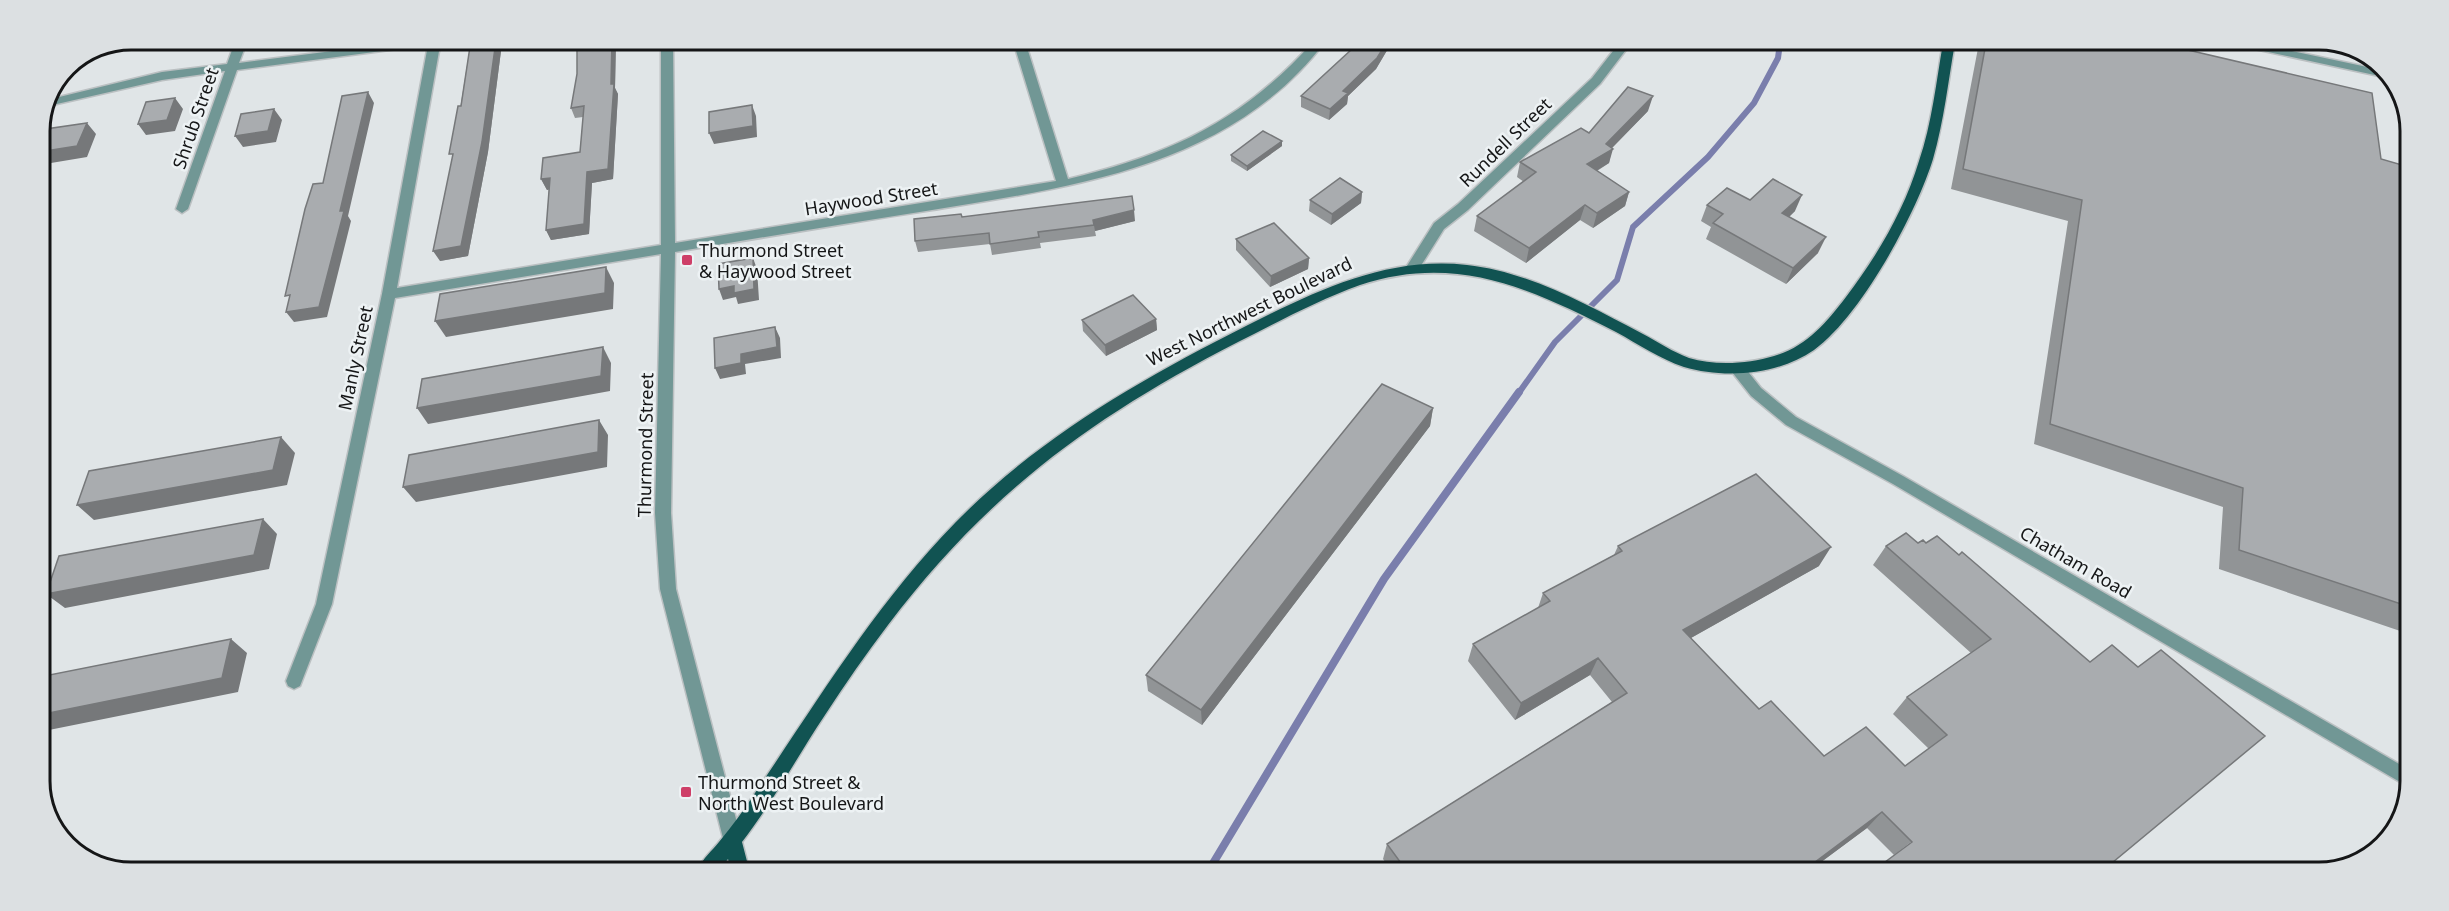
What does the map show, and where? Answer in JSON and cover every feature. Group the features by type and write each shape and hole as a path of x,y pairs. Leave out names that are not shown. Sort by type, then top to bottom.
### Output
{"main road":[{"name":"West Northwest Boulevard","path":"713,862 732,842 817,711 866,641 936,554 1000,489 1132,392 1194,358 1329,291 1365,277 1412,269 1445,267 1502,276 1537,287 1689,363 1737,368 1776,361 1806,348 1830,327 1889,246 1922,176 1948,50"},
{"path":"732,842 738,862"}],"street":[{"name":"Shrub Street","path":"182,209 238,50"},
{"path":"56,101 162,76 362,50"},
{"name":"Manly Street","path":"294,681 324,604 389,294 433,50"},
{"name":"Thurmond Street","path":"667,50 668,249 663,513 668,589 732,842"},
{"path":"1022,50 1063,184"},
{"name":"Haywood Street","path":"389,294 1063,184 1117,173 1196,143 1262,99 1283,81 1312,50"},
{"name":"Rundell Street","path":"1412,269 1438,226 1463,207 1596,81 1621,50"},
{"path":"2272,50 2374,72"},
{"name":"Chatham Road","path":"1737,368 1756,392 1791,421 1898,480 2400,774"}],"building":[{"path":"469,50 495,50 482,142 461,246 433,251 453,154 449,154 458,106 461,106"},
{"path":"577,50 612,50 611,84 614,84 608,169 587,172 584,224 546,230 550,178 541,179 543,158 580,152 584,106 571,108 577,74"},
{"path":"1351,50 1382,50 1377,58 1343,91 1348,93 1330,109 1301,96"},
{"path":"1985,50 2188,50 2372,93 2381,159 2399,164 2400,604 2239,550 2243,488 2050,424 2082,200 1963,169"},
{"path":"1628,87 1653,96 1606,144 1613,149 1587,164 1629,192 1597,213 1585,205 1529,248 1477,216 1536,172 1520,162 1581,128 1589,133"},
{"path":"368,92 340,211 344,211 319,307 286,312 290,295 285,296 305,209 313,184 323,183 342,96"},
{"path":"175,98 167,120 138,124 146,102"},
{"path":"752,105 753,126 709,133 709,112"},
{"path":"274,109 268,131 235,136 241,114"},
{"path":"87,123 77,146 50,150 50,128"},
{"path":"1263,131 1282,141 1247,166 1231,155"},
{"path":"1340,178 1362,192 1332,214 1310,200"},
{"path":"1773,179 1802,195 1782,213 1826,237 1793,268 1713,223 1723,214 1707,205 1727,188 1750,200"},
{"path":"1132,196 1134,210 1093,220 1094,225 1038,232 1039,237 990,244 989,233 915,241 914,219 961,214 962,217"},
{"path":"1274,223 1309,258 1271,276 1236,239"},
{"path":"753,258 754,289 734,293 734,286 719,289 718,264"},
{"path":"606,267 605,293 435,321 440,294"},
{"path":"1133,295 1156,319 1105,345 1082,320"},
{"path":"775,327 777,347 741,354 741,363 715,368 714,338"},
{"path":"603,347 601,376 417,408 422,379"},
{"path":"1382,384 1433,408 1201,710 1146,675"},
{"path":"599,420 598,452 403,487 409,455"},
{"path":"281,437 273,470 77,505 89,471"},
{"path":"1756,474 1831,547 1683,630 1759,709 1771,701 1824,756 1866,727 1905,766 1947,735 1907,697 1991,639 1886,546 1906,533 1918,543 1923,540 1926,543 1937,536 1959,555 1962,552 2090,662 2112,645 2138,667 2161,650 2265,736 2113,862 1885,862 1912,842 1882,812 1815,862 1400,862 1387,844 1627,693 1598,658 1521,703 1473,644 1550,601 1543,593 1622,551 1618,546"},
{"path":"263,519 254,555 50,593 50,582 59,556"},
{"path":"231,639 222,678 50,713 50,675"}],"waterway":[{"path":"1518,394 1555,342 1617,280 1633,227 1708,157 1754,103 1778,58 1779,50"},
{"path":"1214,862 1384,579 1519,392"}],"place":[{"name":"Thurmond Street & Haywood Street","path":"687,260"},
{"name":"Thurmond Street & North West Boulevard","path":"686,792"}]}
